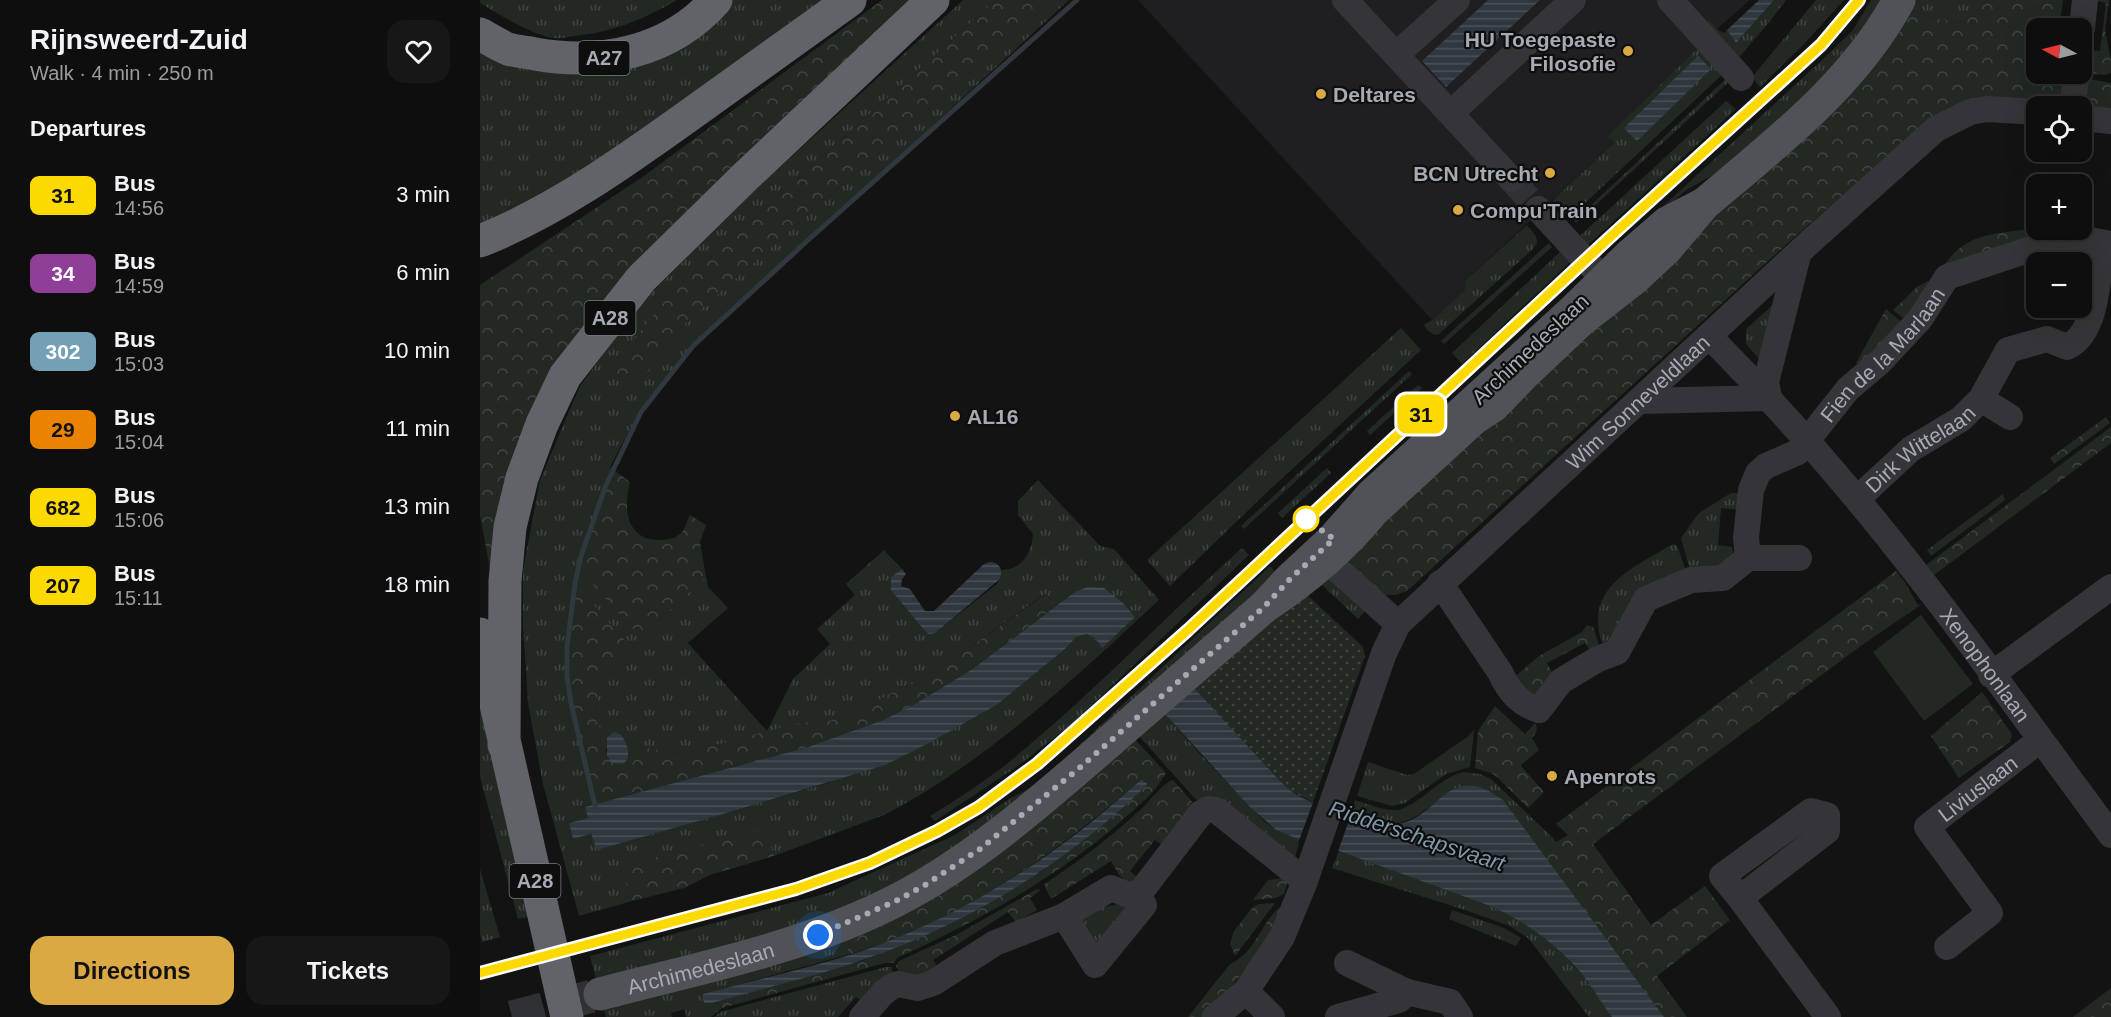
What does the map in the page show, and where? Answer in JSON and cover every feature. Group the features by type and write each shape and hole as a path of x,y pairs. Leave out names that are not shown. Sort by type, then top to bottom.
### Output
{"highway":[{"name":"A27","path":"480,34 508,49 563,59 608,57 638,50 666,38 696,19 717,0"},
{"path":"483,239 541,212 600,177 850,0"},
{"name":"A28","path":"504,745 505,581 510,527 526,467 542,424 565,376 641,279 933,0"},
{"name":"A28","path":"480,634 567,1017"}],"main road":[{"name":"Archimedeslaan","path":"600,994 818,935 896,901 925,885 996,837 1077,770 1264,607 1290,579 1360,526 1373,511 1473,419 1493,406 1580,321 1611,285 1635,278 1666,249 1704,204 1796,125 1835,88 1877,35 1899,0"}],"street":[{"path":"1345,0 1511,179"},
{"path":"1396,55 1457,0"},
{"path":"1450,113 1573,0"},
{"path":"1670,0 1741,78"},
{"path":"2083,18 2085,0"},
{"name":"Wim Sonneveldlaan","path":"1215,1017 1246,991 1282,937 1309,871 1384,653 1398,624 1936,129 1970,112 1987,109 2026,111"},
{"path":"2092,119 2111,121"},
{"path":"1538,209 1611,285"},
{"name":"Fien de la Marlaan","path":"1803,447 1848,389 1881,361 1920,319 1947,277 2028,250 2084,239 2106,244"},
{"name":"Dirk Wittelaan","path":"1857,499 1911,449 1961,419 1981,399 2008,350 2047,339 2067,347 2078,342 2091,319 2106,244"},
{"path":"1639,401 1769,398 1766,382 1798,255"},
{"name":"Xenophonlaan","path":"1709,336 1769,398 1803,447 1857,499 1916,573 2111,835"},
{"name":"Dirk Wittelaan","path":"1981,399 2010,417"},
{"path":"1748,558 1746,538 1751,490 1758,473 1766,466 1803,447"},
{"path":"1323,556 1398,624"},
{"path":"1440,583 1500,672 1506,685 1528,707 1539,710 1561,681 1598,658 1617,652 1646,599 1691,580 1723,578 1748,558 1799,558"},
{"path":"1991,675 2111,587"},
{"name":"Liviuslaan","path":"1947,947 1990,913 1928,828 2040,740"},
{"path":"1137,898 1201,813 1208,809 1216,810 1309,871"},
{"path":"862,1017 891,987 898,984 918,988 933,984 995,944 1064,916 1111,888 1137,898 1144,905 1095,965 1064,916"},
{"path":"1740,898 1828,1017"},
{"path":"1347,963 1407,992 1450,1002 1460,1017"},
{"path":"1246,991 1272,1017"},
{"path":"1338,1017 1399,1000 1407,992"}],"shaded area":[{"path":"1138,0 1750,0 1717,29 1610,138 1614,143 1465,281 1465,290 1432,320"}],"green space":[{"path":"480,0 677,0 640,19 614,28 555,38 526,29 506,19 480,3"},
{"path":"724,0 830,0 589,168 480,228 480,45 578,68"},
{"path":"882,0 920,0 558,377 496,602 480,515 480,285 644,176"},
{"path":"963,0 996,0 674,290 610,370 642,380 687,321 1052,0 1069,0 806,242 734,305 693,346 641,412 611,465 581,556 648,630 706,577 708,587 728,608 688,643 767,731 793,679 830,644 817,629 855,595 846,584 884,550 902,569 891,577 935,633 997,584 1001,570 1015,567 1028,554 1033,534 1018,515 1018,501 1038,480 1100,546 1114,549 1159,600 1062,688 994,744 921,794 884,815 774,856 765,829 620,867 632,901 579,916 543,784 528,703 523,625 523,570 540,480 579,388 636,308 757,188","holes":["1045,594 1056,606 1072,594 1135,617 1102,647 1096,639 1087,634 1076,637 1065,649 998,704 828,783 597,850 591,834 573,839 569,823 589,818 585,807 593,805 571,703 601,679 595,718 601,731 600,748 606,752 606,749 622,735 629,753 641,747 683,754 805,722 819,724 832,720 869,705 943,666"]},
{"path":"996,0 1052,0 687,321 642,380 636,378 630,385 609,370 674,290"},
{"path":"1774,0 1786,0 1736,61 1707,23 1709,20 1724,33 1727,30 1736,43"},
{"path":"1816,0 1844,0 1760,87 1752,77"},
{"path":"1871,0 1889,0 1875,23 1752,153 1686,190 1610,258 1608,257 1853,30"},
{"path":"1911,0 1987,0 1964,23 1957,23 1907,9"},
{"path":"1987,0 2063,0 2060,18 2026,18 2026,84 2066,84 2065,92 2062,96 1998,98 1928,121 1790,241 1407,591 1396,595 1383,595 1350,566 1348,557 1906,9 1942,20 1964,23"},
{"path":"2093,0 2109,0 2105,30 2111,73 2092,74 2092,50 2100,51 2106,3"},
{"path":"1691,38 1725,72 1569,218 1553,201 1555,198 1614,143 1610,138 1608,140 1608,136 1697,49 1688,39"},
{"path":"1729,76 1732,79 1576,223 1574,221"},
{"path":"2092,79 2111,83 2111,109 2092,105 2092,96 2085,96 2084,84 2092,84"},
{"path":"1726,101 1736,109 1588,245 1580,236"},
{"path":"1527,225 1536,236 1537,243 1533,249 1439,334 1435,335 1428,331 1424,325 1465,290 1465,281"},
{"path":"2026,229 2026,238 1944,266 1962,246 1997,233"},
{"path":"1549,243 1552,247 1444,344 1441,341"},
{"path":"1560,252 1570,262 1462,364 1452,353"},
{"path":"1928,281 1929,284 1908,322 1893,310 1917,287"},
{"path":"1776,302 1760,360 1746,344 1746,329"},
{"path":"1886,309 1905,325 1860,364 1856,363"},
{"path":"1401,328 1421,350 1265,494 1170,586 1147,560"},
{"path":"1409,371 1412,374 1244,529 1241,526"},
{"path":"1418,385 1422,388 1370,435 1367,431"},
{"path":"2106,417 2110,423 2054,464 2050,458"},
{"path":"2111,427 2111,443 1934,575 1926,565"},
{"path":"610,467 630,482 628,512 630,522 640,535 649,539 661,540 675,537 683,530 690,515 706,525 700,542 706,577 648,630 642,632 633,629 578,568"},
{"path":"1327,468 1331,473 1282,518 1278,513"},
{"path":"1731,493 1746,493 1742,510 1721,508 1718,545 1732,547 1733,554 1725,567 1690,570 1681,538 1699,513"},
{"path":"2003,494 2005,500 1931,556 1927,550"},
{"path":"1673,544 1677,546 1685,568 1684,572 1622,635 1603,646 1598,626 1599,609 1605,595 1627,572"},
{"path":"1242,548 1249,555 1073,723 1018,766 935,821 930,816 998,770 1049,729"},
{"path":"1270,566 1283,580 1026,802 858,908 597,983 590,956 828,893 955,835 1014,796 1037,785"},
{"path":"1896,571 1918,605 1922,604 1862,645 1593,844 1651,925 1705,886 1730,920 1657,976 1687,1017 1664,1017 1538,849 1552,837 1556,842 1568,835 1556,824"},
{"path":"1314,577 1331,578 1366,610 1358,619"},
{"path":"575,583 632,649 601,679 595,718 601,731 600,748 606,752 611,763 629,756 629,753 641,747 683,754 786,726 805,722 819,724 832,720 869,705 943,666 1046,594 1056,606 971,670 915,704 883,720 808,747 593,805 567,679 567,630"},
{"path":"1303,591 1363,647 1365,656 1313,802 1290,791 1279,781 1194,688"},
{"path":"1921,615 1973,684 1924,721 1873,652"},
{"path":"1587,625 1593,627 1600,648 1593,655 1585,643 1547,663 1555,678 1538,697 1512,679 1539,656 1582,632"},
{"path":"1982,692 2012,734 2010,742 1959,778 1931,736"},
{"path":"480,698 527,915 527,917 518,919 480,776"},
{"path":"1495,706 1525,734 1535,723 1537,727 1532,738 1539,750 1521,766 1544,792 1528,808 1497,777 1475,768 1478,731"},
{"path":"1164,713 1264,821 1276,830 1300,840 1295,857 1199,803 1138,735"},
{"path":"1474,730 1470,767 1446,774 1405,803 1392,806 1357,796 1368,762 1407,775 1414,774"},
{"path":"1131,735 1166,773 1162,780 1145,800 1094,844 1041,881 956,930 897,958 894,963 885,963 722,1008 715,1002 864,960 942,928 985,906 1045,869 1146,782 1142,779 1075,834 1004,883 967,905 928,925 847,955 850,930"},
{"path":"1464,772 1480,774 1491,779 1552,837 1538,849 1503,800 1457,787 1404,822 1383,824 1351,815 1355,800 1392,810 1405,808 1446,780"},
{"path":"1173,780 1195,805 1164,846 1155,840 1130,871 1139,879 1132,885 1119,875 1111,861 1051,899 1044,885 1046,883 1106,840 1164,785"},
{"path":"765,828 774,856 710,875 684,888 632,901 620,867"},
{"path":"1339,851 1490,906 1526,925 1558,949 1577,968 1612,1017 1589,1017 1528,938 1510,926 1332,868"},
{"path":"480,869 500,937 482,942 480,934"},
{"path":"1282,878 1287,883 1284,894 1275,898 1253,900 1268,880"},
{"path":"1037,889 1041,890 1030,898 1037,910 1016,922 1008,912 933,960 939,969 933,974 901,977 896,966 899,961 958,934"},
{"path":"1275,903 1235,956 1230,943 1234,931 1253,907 1259,904"},
{"path":"1119,904 1125,906 1127,910 1099,948 1079,921 1098,908"},
{"path":"1284,904 1259,950 1228,991 1203,1017 1188,1017 1230,964 1247,952 1276,910"},
{"path":"1452,910 1504,928 1521,938 1516,946 1449,919"},
{"path":"850,930 847,955 703,994 722,1008 711,1017 686,1017 685,1009 671,1013 672,1017 606,1017 602,1004"},
{"path":"892,967 893,979 864,1003 856,997 838,1017 714,1017 720,1012"},
{"path":"2111,988 2111,1017 2073,1017"}],"water":[{"path":"1488,0 1540,0 1446,87 1422,61"},
{"path":"1759,0 1774,0 1736,43 1727,30"},
{"path":"1698,56 1711,69 1637,141 1624,128"},
{"path":"990,562 1000,567 1000,579 935,633 929,634 925,631 891,590 891,577 902,569 906,574 901,586 910,589 925,611 934,611 984,564"},
{"path":"1087,587 1104,588 1122,602 1135,617 1102,648 1096,639 1087,634 1076,637 1065,649 998,704 885,765 597,850 591,834 573,839 569,823 588,818 585,807 808,747 883,720 915,704 971,670 1072,594"},
{"name":"Ridderschapsvaart","path":"1194,688 1288,788 1306,800 1332,810 1376,823 1398,824 1425,812 1446,794 1469,785 1484,789 1503,800 1664,1017 1612,1017 1582,974 1567,958 1526,925 1490,906 1276,830 1250,807 1164,713"},
{"path":"614,732 622,735 628,750 628,757 623,764 611,763 607,755 607,738"},
{"path":"1142,779 1147,784 1145,787 1114,815 1049,866 979,909 942,928 865,959 827,971 712,1003 704,1003 703,994 856,953 914,931 969,904 1047,855 1090,823"}],"pier":[{"path":"1314,800 1352,812 1337,854 1298,843"}],"waterway":[{"path":"596,810 571,703 567,676 567,647 575,583 581,556 606,485 641,412 693,346 1077,0"}],"tunnel":[{"path":"1511,179 1538,209"},
{"path":"512,1017 600,994"}],"bus line":[{"name":"31","path":"480,973 796,889 870,863 937,831 979,807 1037,764 1188,630 1608,239 1821,45 1859,0"}],"place":[{"name":"HU Toegepaste Filosofie","path":"1628,51"},
{"name":"Deltares","path":"1321,94"},
{"name":"BCN Utrecht","path":"1550,173"},
{"name":"Compu'Train","path":"1458,210"},
{"name":"AL16","path":"955,416"},
{"name":"Apenrots","path":"1552,776"}],"route":[{"path":"818,935 896,901 925,885 996,837 1077,770 1264,607 1290,579 1334,539 1306,519"}]}
